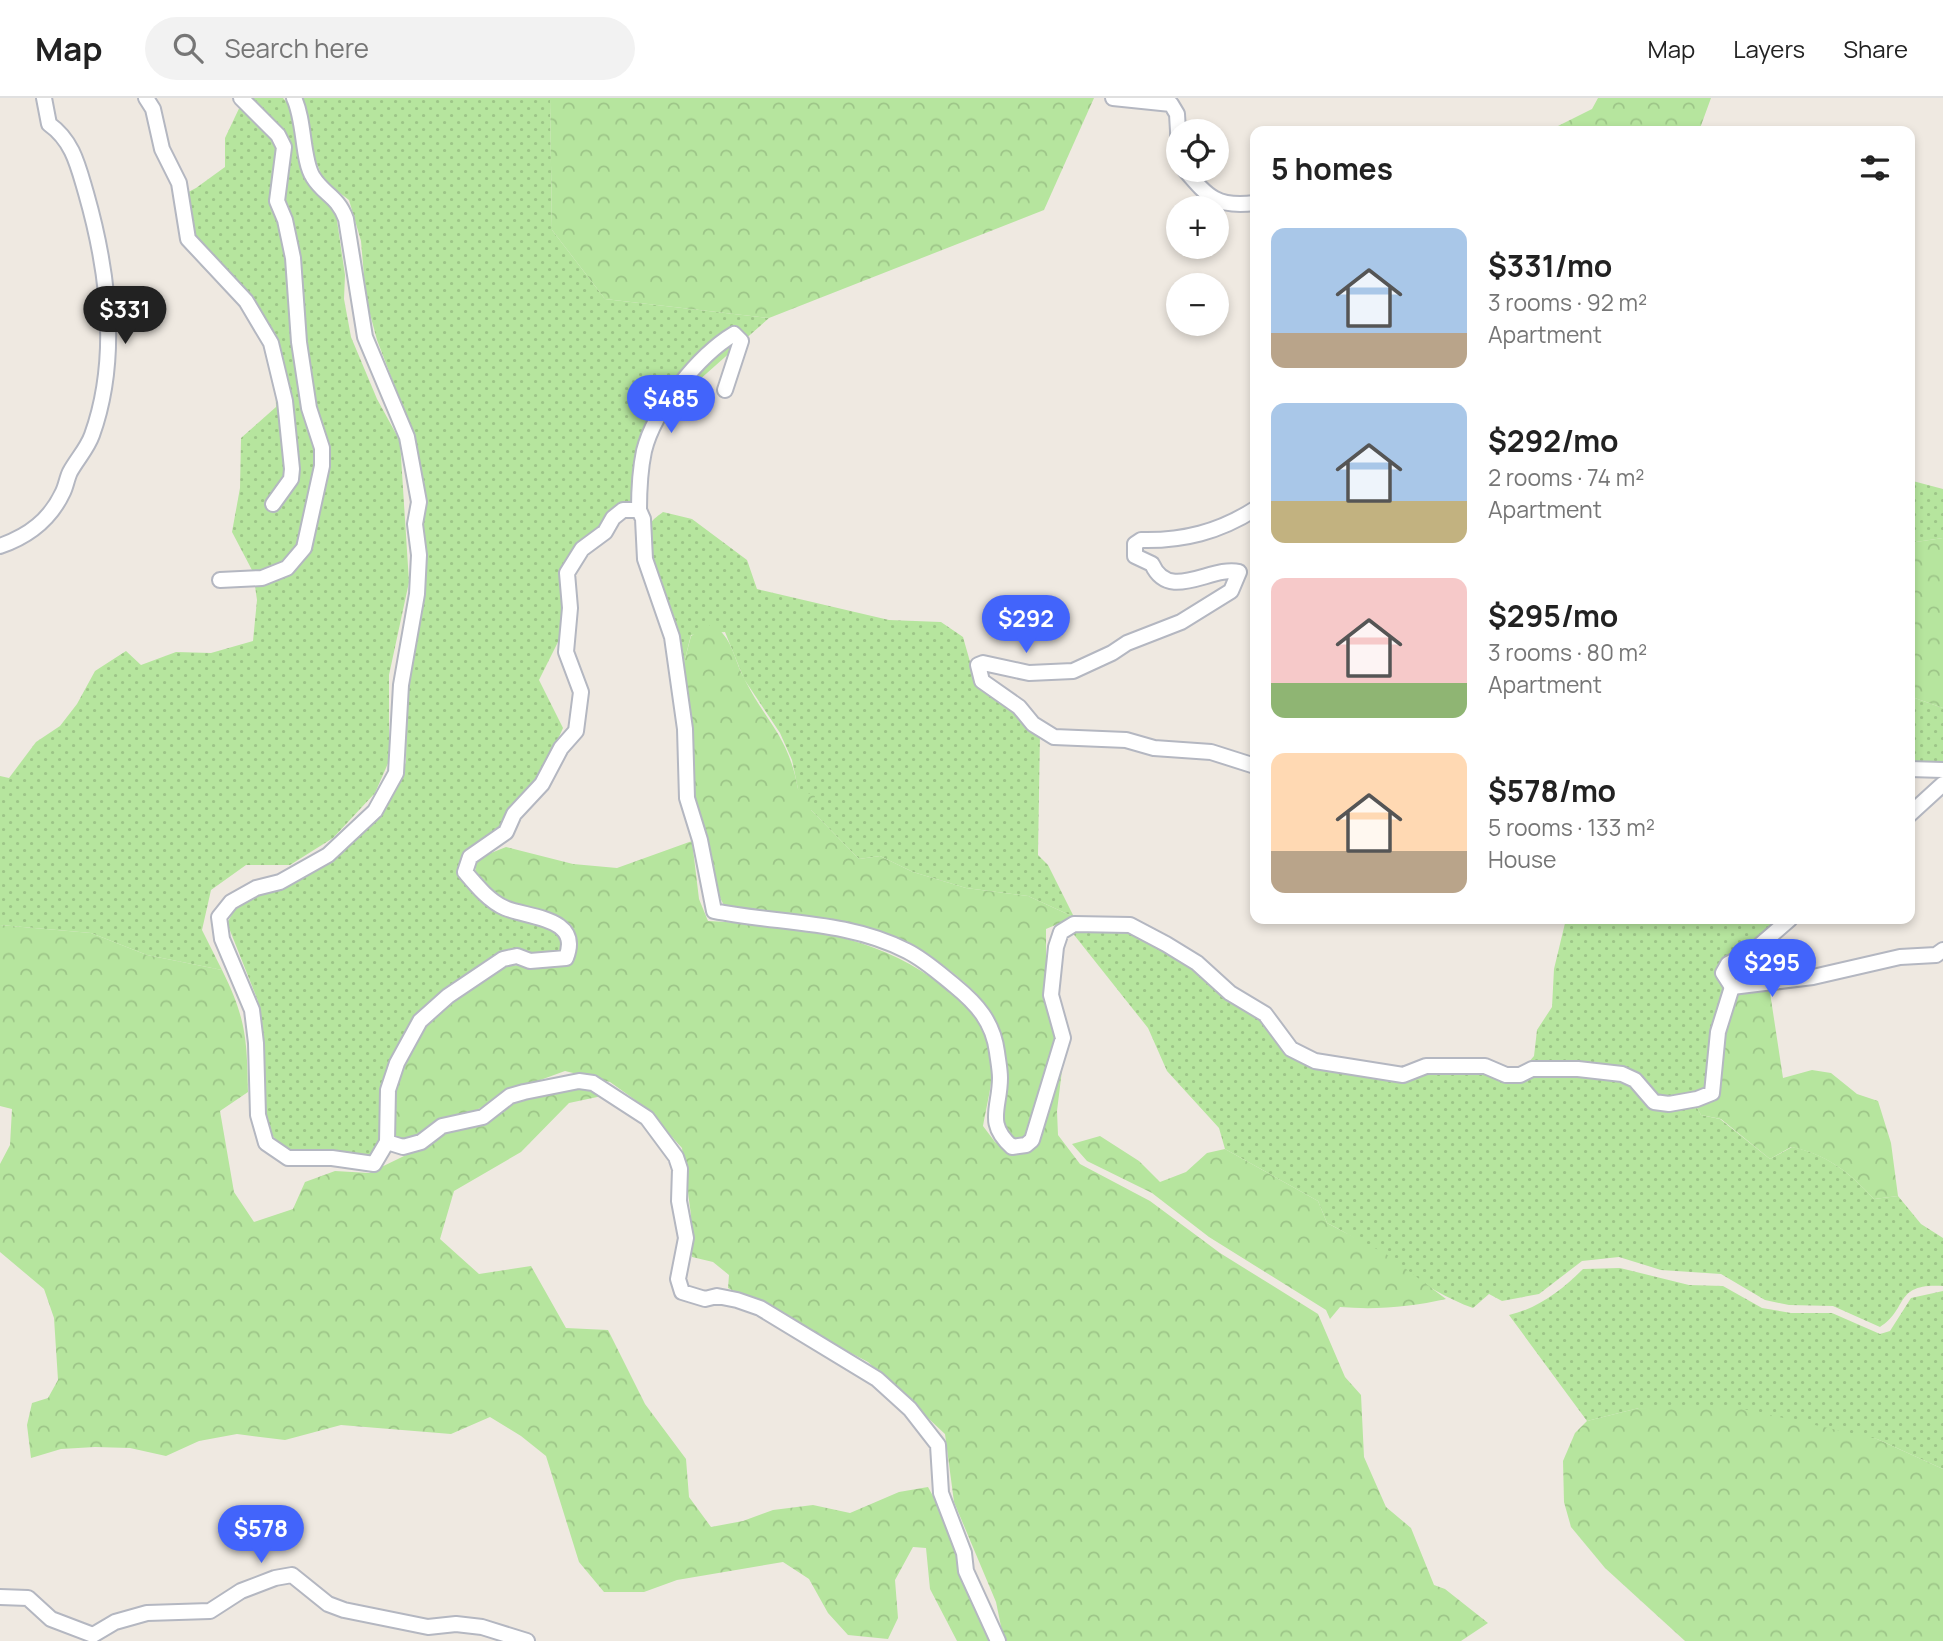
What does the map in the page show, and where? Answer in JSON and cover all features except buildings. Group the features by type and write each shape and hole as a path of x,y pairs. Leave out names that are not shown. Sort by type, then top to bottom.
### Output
{"street":[{"path":"0,545 19,539 42,524 60,498 69,473 92,435 106,361 108,332 100,238 78,162 62,133 49,124 44,98"},
{"path":"146,98 153,109 162,149 179,183 188,239 237,290 271,344 285,401 292,469 291,479 273,504"},
{"path":"220,580 262,578 287,568 304,548 322,466 322,448 309,408 299,342 293,258 285,220 277,201 284,147 278,135 241,98"},
{"path":"294,98 301,117 312,176 339,202 346,219 365,337 407,437 419,502 415,524 419,555 417,594 401,685 396,773 375,811 328,855 280,882 257,888 231,902 219,917 222,939 252,1010 256,1043 258,1115 266,1143 288,1157 332,1158 358,1164 374,1164 387,1142 388,1090 397,1063 420,1021 448,996 503,959 517,956 530,961 566,958 570,945 564,929 555,922 507,909 492,901 465,872 466,864 470,857 506,832 514,814 542,784 561,748 576,731 581,692 566,652 570,608 567,573 582,549 605,532 613,518 623,510 639,510"},
{"path":"1113,98 1171,104 1177,119"},
{"path":"1195,182 1205,195 1224,204 1250,203"},
{"path":"725,390 741,341 734,334 715,346 665,407 644,453 639,510 643,519 645,559 672,637 685,729 687,799 698,833 713,911 839,929 908,951 929,965 970,998 989,1022 994,1035 1000,1077 995,1122 1002,1138 1013,1147 1032,1140 1057,1065 1063,1038 1051,995 1056,947 1061,932 1074,924 1130,925 1166,944 1197,963 1230,993 1265,1014 1291,1049 1315,1061 1403,1075 1426,1066 1485,1066 1506,1075 1520,1074 1532,1069 1578,1069 1622,1074 1635,1080 1654,1102 1669,1104 1697,1100 1712,1093 1718,1032 1732,987"},
{"path":"1250,512 1237,521 1191,538 1141,540 1135,544 1135,556 1152,564 1155,570 1170,580 1190,582 1227,569 1239,572 1231,591 1181,622 1127,643 1073,671 1029,673 983,663 978,665 982,681 1018,707 1033,724 1054,737 1126,740 1154,748 1211,752 1250,764"},
{"path":"1915,769 1943,770"},
{"path":"1915,810 1943,784"},
{"path":"1732,987 1723,973 1728,964 1753,951 1784,924"},
{"path":"1732,987 1813,977 1900,957 1936,955 1943,950"},
{"path":"387,1142 403,1147 421,1142 442,1126 483,1117 510,1096 579,1081 593,1083 647,1118 677,1157 680,1169 679,1201 686,1237 678,1279 682,1293 705,1299 717,1296 760,1308 877,1379 910,1409 937,1445 941,1493 964,1553 966,1571 998,1641"},
{"path":"0,1597 28,1598 51,1619 93,1635 115,1622 147,1613 210,1611 241,1591 275,1578 292,1575 328,1604 344,1610 428,1627 456,1624 482,1627 527,1641"}],"green space":[{"path":"244,98 283,98 293,110 296,145 307,179 336,214 345,275 344,299 351,337 377,399 400,441 409,582 389,675 389,761 375,793 333,838 290,865 246,865 211,890 202,930 222,970 147,955 91,933 0,925 0,776 9,778 36,742 60,726 77,704 95,671 126,651 141,665 176,652 211,653 253,641 257,600 253,572 232,532 240,488 241,438 276,407 275,362 254,322 229,290 201,266 183,236 175,199 225,167 225,138"},
{"path":"303,98 550,98 552,230 605,299 769,318 654,420 635,508 604,523 572,554 563,602 562,634 539,680 563,728 539,781 521,796 503,829 459,871 563,934 564,949 550,956 502,955 370,1159 287,1152 264,1126 258,1001 227,923 238,904 312,873 351,844 380,813 399,781 406,762 407,673 424,594 421,519 425,493 412,431 377,340 366,299 361,241 349,200 324,181 315,159"},
{"path":"550,98 1094,98 1044,210 769,318 605,299 552,230"},
{"path":"1598,98 1711,98 1701,126 1558,126 1592,109"},
{"path":"1915,482 1943,489 1943,538 1915,542"},
{"path":"663,512 692,519 747,560 757,589 889,620 941,622 963,637 976,683 996,694 1040,733 1038,855 1048,865 1074,917 1028,896 966,888 913,872 880,856 859,859 811,810 798,789 792,760 780,733 744,679 725,632 691,635 684,663 659,592 649,552 648,535 651,523"},
{"path":"1943,538 1943,708 1915,698 1915,542"},
{"path":"712,624 724,635 752,693 782,742 794,770 798,789 815,796 811,810 859,859 880,856 913,872 966,888 1028,896 1074,917 1046,929 1046,1008 1056,1041 1035,1114 1025,1138 1014,1143 1006,1130 1001,1105 1004,1067 1002,1040 988,1008 965,983 912,947 883,935 821,919 725,907 713,880 693,792 684,663 691,636"},
{"path":"1915,698 1943,708 1943,763 1915,762"},
{"path":"692,841 699,899 708,921 807,930 869,946 926,974 954,995 978,1020 990,1043 992,1070 983,1126 995,1142 1014,1153 1032,1144 1063,1062 1057,1111 1058,1135 1080,1164 1150,1201 1220,1253 1318,1314 1345,1377 1361,1395 1364,1457 1386,1507 1411,1528 1434,1585 1445,1589 1488,1623 1461,1641 1004,1641 996,1602 954,1502 945,1434 868,1362 728,1288 729,1275 713,1262 692,1257 691,1215 682,1148 645,1107 610,1082 565,1071 513,1090 471,1113 434,1124 412,1138 394,1140 391,1092 418,1033 442,1006 502,966 565,963 576,953 570,924 520,906 485,886 475,876 476,859 506,847 573,864 617,868"},
{"path":"1565,924 1779,924 1723,963 1726,996 1723,1031 1716,1066 1702,1096 1656,1098 1637,1077 1523,1069 1534,1056 1537,1030 1552,1007 1554,969"},
{"path":"0,925 91,933 147,955 222,970 244,1029 248,1092 220,1111 234,1192 254,1222 293,1209 305,1182 335,1171 369,1173 435,1141 448,1129 536,1094 580,1086 602,1096 569,1103 521,1152 454,1191 440,1239 479,1274 531,1266 566,1328 608,1330 645,1404 686,1459 689,1497 711,1527 743,1521 773,1510 813,1505 850,1513 899,1492 928,1487 943,1514 955,1546 963,1582 989,1641 957,1641 930,1589 926,1548 913,1547 895,1580 898,1618 888,1639 848,1635 828,1613 809,1579 783,1562 677,1580 644,1592 604,1592 579,1562 546,1456 521,1436 490,1417 451,1434 341,1425 285,1440 237,1434 199,1441 166,1456 130,1448 95,1447 61,1449 31,1458 27,1425 32,1403 48,1398 58,1380 54,1318 44,1289 0,1252 0,1164 10,1145 12,1109 0,1106"},
{"path":"1129,930 1161,946 1252,1009 1300,1058 1426,1071 1616,1077 1643,1093 1694,1102 1701,1115 1720,1119 1770,1159 1792,1147 1816,1154 1847,1173 1874,1199 1898,1196 1921,1224 1943,1238 1943,1286 1927,1286 1909,1293 1895,1313 1880,1327 1833,1306 1789,1305 1765,1300 1721,1274 1661,1270 1619,1257 1582,1261 1539,1294 1502,1301 1489,1294 1473,1308 1454,1300 1327,1223 1318,1201 1225,1149 1219,1128 1167,1071 1148,1028 1071,931"},
{"path":"1769,986 1783,1078 1812,1070 1831,1073 1857,1094 1878,1101 1891,1143 1898,1196 1874,1199 1837,1166 1804,1150 1791,1147 1770,1159 1721,1119 1701,1115 1694,1102 1711,1097 1734,992"},
{"path":"1100,1136 1139,1161 1160,1182 1186,1172 1207,1153 1225,1149 1318,1201 1327,1223 1386,1254 1446,1299 1393,1307 1340,1307 1330,1319 1326,1310 1209,1237 1152,1193 1087,1161 1072,1144"},
{"path":"1620,1268 1689,1285 1723,1286 1762,1308 1791,1313 1832,1313 1880,1334 1890,1331 1911,1298 1943,1291 1943,1469 1877,1439 1639,1408 1587,1421 1509,1315 1530,1308 1549,1297 1583,1269"},
{"path":"1639,1408 1743,1409 1877,1439 1943,1469 1943,1641 1685,1641 1605,1568 1571,1527 1564,1502 1563,1461 1575,1433 1587,1421"}]}
